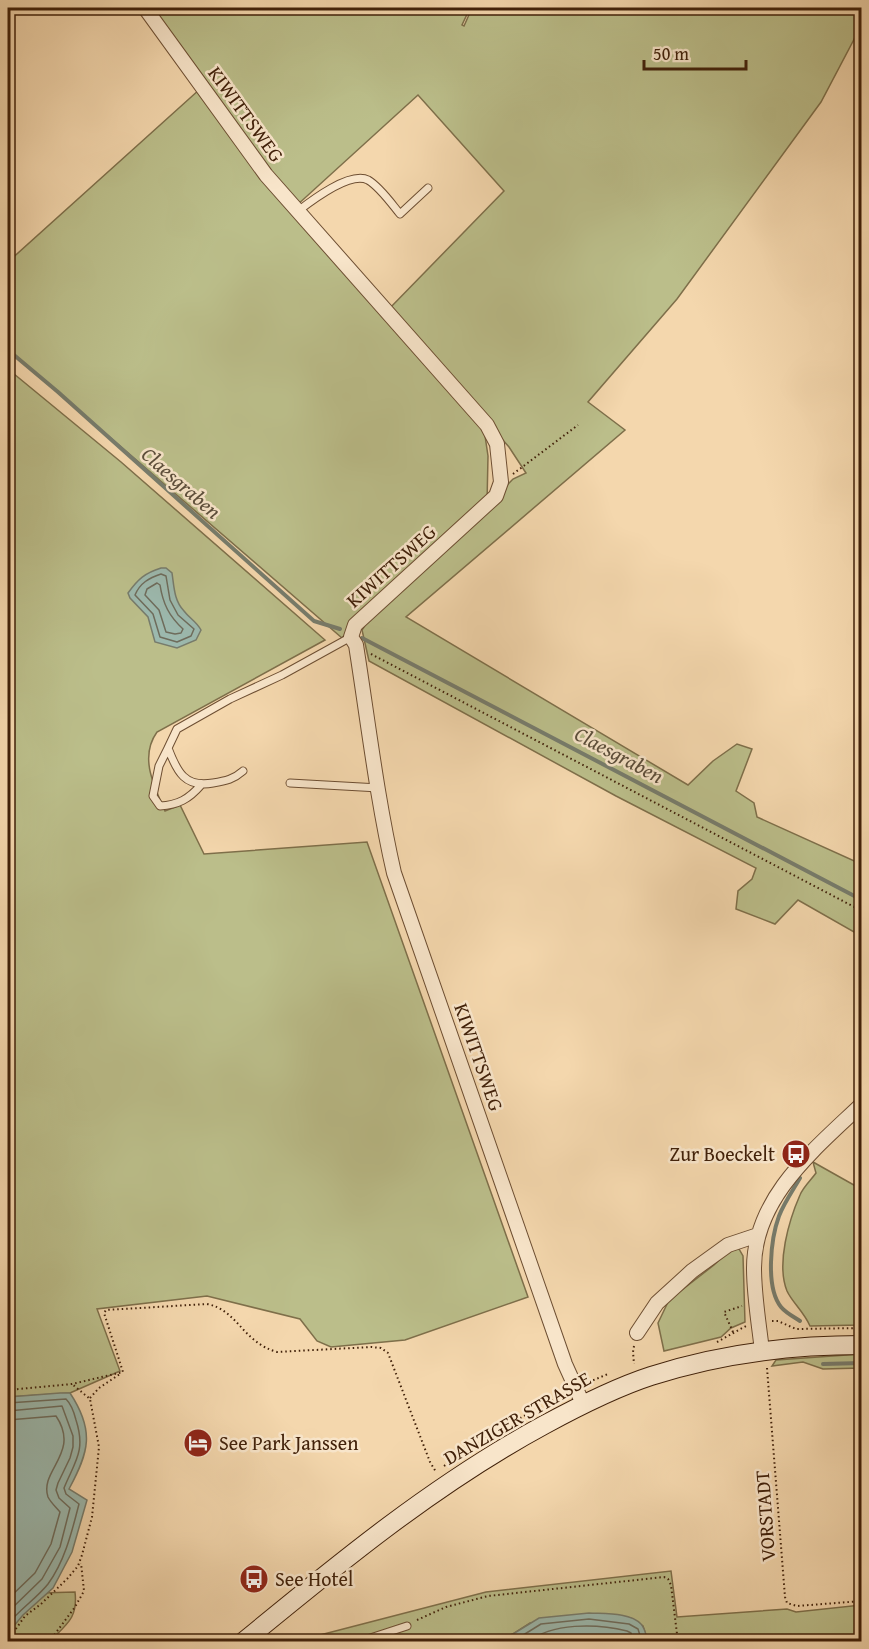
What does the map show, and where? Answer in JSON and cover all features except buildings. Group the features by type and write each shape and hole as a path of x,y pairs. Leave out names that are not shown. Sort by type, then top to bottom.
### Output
{"street":[{"name":"KIWITTSWEG","path":"145,8 266,175 487,425 497,444 501,482 496,496 355,625 353,641 379,788 383,827 394,873 565,1364 583,1404"},
{"path":"762,1351 754,1266 758,1235 772,1201 790,1174 861,1104"},
{"path":"637,1333 657,1303 692,1271 728,1245 758,1235"},
{"name":"DANZIGER STRASSE","path":"243,1641 344,1559 432,1494 472,1467 583,1404 618,1388 679,1368 762,1351 810,1346 861,1345"}],"lane":[{"path":"298,211 326,189 360,178 369,181 400,214 428,188"},
{"path":"201,785 190,798 174,806 160,806 153,796 159,766 177,729 230,699 353,641"},
{"path":"168,748 175,766 187,781 201,785 234,779 243,771"},
{"path":"290,783 379,788"},
{"path":"358,1641 407,1626"}],"path":[{"path":"501,482 578,425"},
{"path":"353,641 861,911"},
{"path":"123,1372 104,1313 106,1310 207,1304 218,1306 228,1313 256,1343 278,1352 381,1348 388,1353 425,1451 436,1472"},
{"path":"733,1332 724,1312 742,1306"},
{"path":"759,1323 778,1321 796,1329 861,1328"},
{"path":"634,1364 633,1352 637,1333"},
{"name":"VORSTADT","path":"762,1351 768,1372 787,1603 790,1606 797,1606 861,1601"},
{"path":"8,1390 72,1384 123,1372"},
{"path":"90,1399 99,1388 123,1372"},
{"path":"8,1640 25,1616 49,1597 78,1566 92,1517 100,1455 90,1399 72,1384"},
{"path":"49,1641 75,1607 84,1591 81,1560"},
{"path":"407,1626 446,1606 488,1596 664,1577 671,1585 678,1641"}],"green space":[{"path":"148,8 470,8 462,25 464,26 472,8 861,8 861,26 821,102 677,299 588,402 625,430 406,617 688,785 713,761 737,744 752,749 736,791 754,803 757,817 861,864 861,936 798,900 775,924 736,909 738,891 752,879 756,868 616,796 369,661 362,630 376,608 455,539 513,479 526,473 509,447 388,310 504,191 418,95 295,207"},
{"path":"200,89 484,429 488,456 487,503 377,599 342,638 8,349 8,262"},
{"path":"8,369 121,462 325,640 157,732 149,751 153,782 165,811 180,805 204,854 367,842 528,1297 405,1340 331,1347 317,1341 300,1319 207,1296 97,1309 120,1371 70,1393 8,1397"},
{"path":"813,1162 861,1189 861,1325 810,1326 787,1291 783,1268 785,1242 800,1195 816,1173"},
{"path":"734,1246 743,1256 745,1322 731,1328 721,1337 664,1351 658,1323 669,1300 714,1265"},
{"path":"861,1354 861,1368 823,1369 803,1362 772,1366 776,1360"},
{"path":"671,1571 677,1617 787,1609 796,1612 861,1605 861,1641 648,1641 643,1626 631,1618 530,1623 513,1634 490,1641 293,1642 486,1592"},
{"path":"75,1592 75,1608 70,1620 50,1641 8,1642 8,1632 40,1593"}],"water":[{"path":"166,568 172,573 178,603 201,630 196,640 177,648 155,642 148,617 128,593 142,577"},
{"path":"70,1393 86,1430 85,1452 69,1489 87,1500 72,1552 53,1588 23,1615 8,1633 8,1397"},
{"path":"589,1613 630,1617 644,1628 648,1641 490,1641 513,1634 539,1618"}],"waterway":[{"name":"Claesgraben","path":"8,350 314,621 340,629"},
{"name":"Claesgraben","path":"362,638 862,900"},
{"path":"800,1178 779,1216 771,1262 776,1298 783,1309 800,1321"},
{"path":"823,1364 862,1363"}],"place":[{"name":"Zur Boeckelt","path":"796,1154"},
{"name":"See Park Janssen","path":"198,1443"},
{"name":"See Hotel","path":"254,1579"}]}
